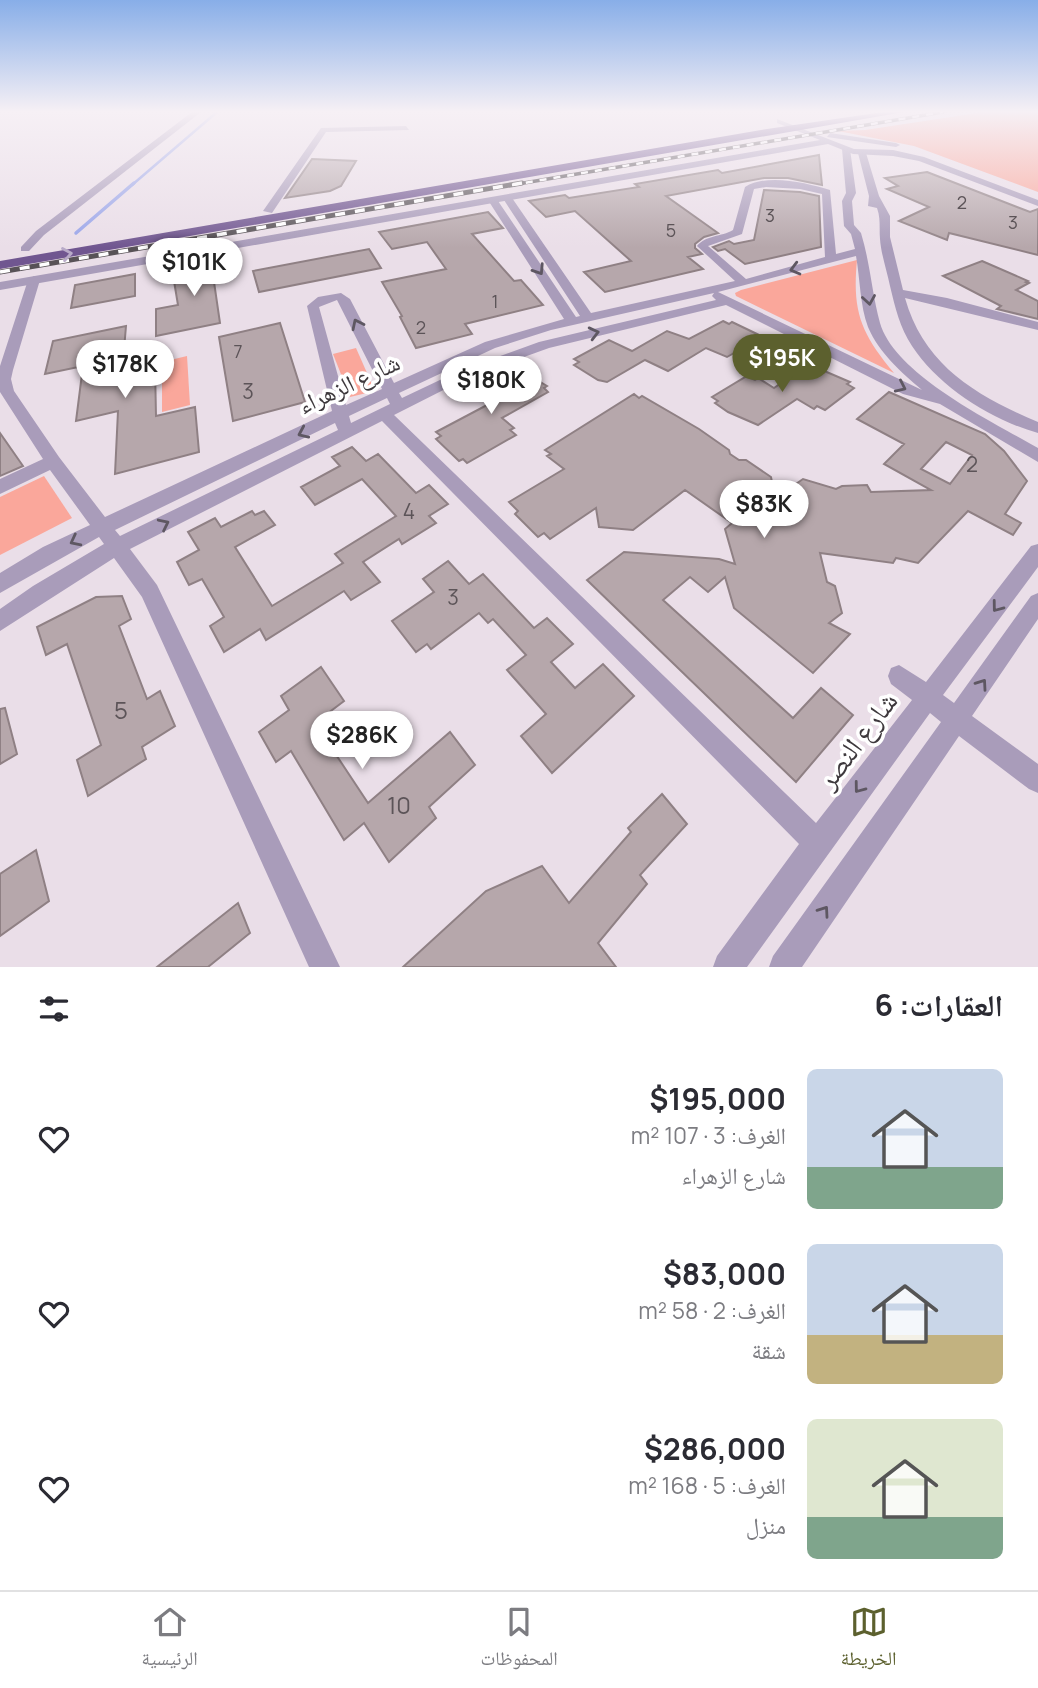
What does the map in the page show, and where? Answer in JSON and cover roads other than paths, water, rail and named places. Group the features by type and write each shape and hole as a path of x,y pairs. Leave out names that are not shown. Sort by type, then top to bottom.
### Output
{"highway":[{"path":"0,253 607,157"},
{"path":"0,265 608,157"}],"street":[{"path":"25,249 40,233 138,157"},
{"path":"268,211 305,157"},
{"path":"0,280 724,157"},
{"path":"0,286 729,157"},
{"path":"847,157 851,193 847,201 849,226 868,232 887,230 863,157"},
{"path":"924,157 1038,203"},
{"path":"925,157 1038,194"},
{"path":"744,282 702,246 707,241 724,239 738,232 750,187 754,185 771,184 827,192 831,259"},
{"path":"851,193 859,202"},
{"path":"507,197 588,318"},
{"path":"493,200 572,321"},
{"path":"868,232 861,251 874,325 902,365 947,402 1038,456"},
{"path":"868,232 899,293 908,327 927,356 965,389 1038,428"},
{"name":"شارع الزهراء","path":"0,584 50,553 102,527 490,345 572,321 709,291 861,251"},
{"path":"34,280 2,380 12,401 53,461 137,572 161,613 325,967"},
{"path":"709,291 908,391 947,402"},
{"path":"899,293 947,302 1038,327"},
{"path":"346,434 313,306 319,300 335,296 344,300 391,391 391,411 817,843"},
{"name":"شارع الزهراء","path":"0,621 40,592 117,547 466,373 522,352 727,301"},
{"path":"0,487 53,461"},
{"name":"شارع النصر","path":"728,967 817,843 1038,552"},
{"path":"785,967 1038,602"},
{"path":"900,676 1038,780"}],"waterway":[{"path":"132,185 164,157"},
{"path":"76,233 134,183"}],"railway":[{"path":"512,185 677,157"},
{"path":"0,272 522,183"}]}
